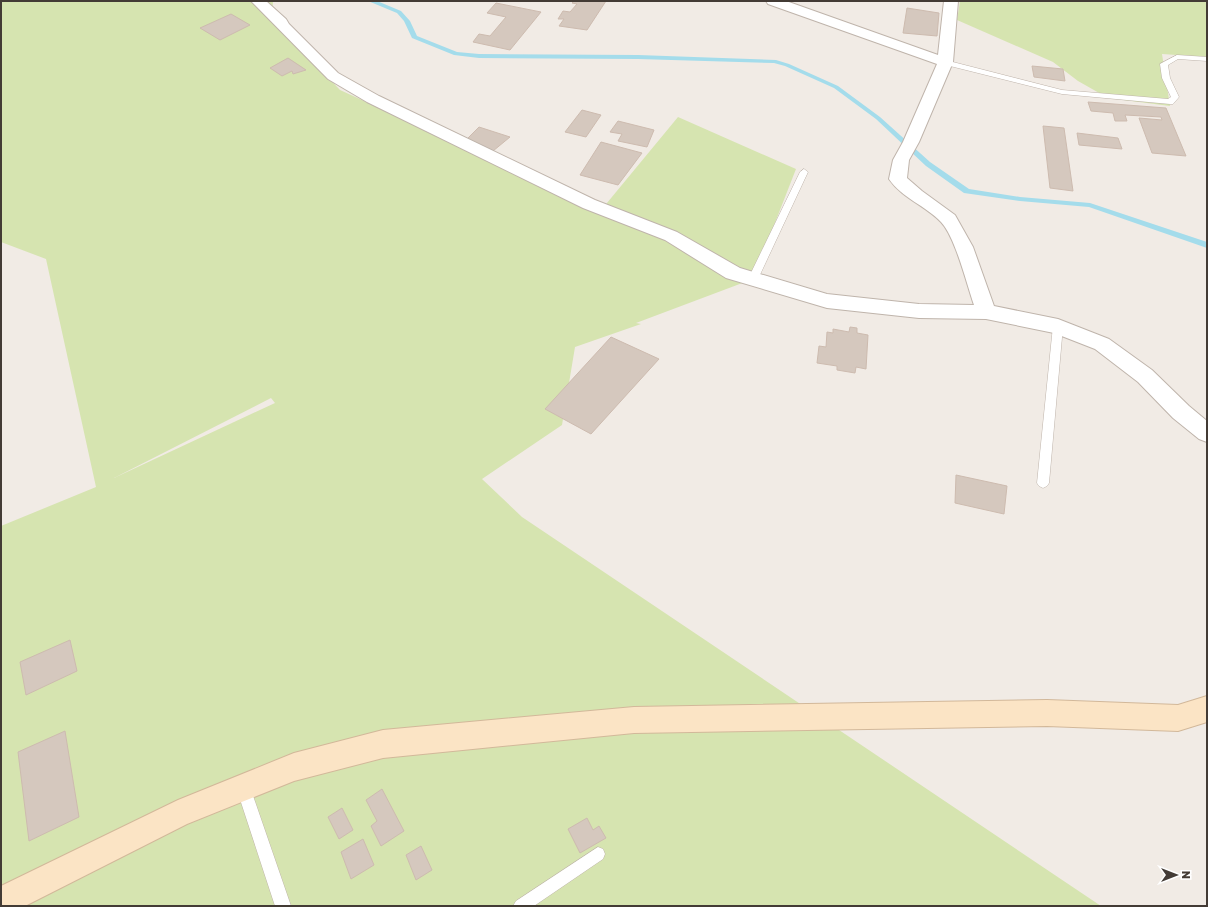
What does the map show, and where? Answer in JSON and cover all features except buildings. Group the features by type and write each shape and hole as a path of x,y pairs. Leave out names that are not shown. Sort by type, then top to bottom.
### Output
{"street":[{"path":"258,1 281,22 283,26 333,76 373,99 589,204 671,236 733,273 827,301 919,311 986,312 1058,326 1102,344 1145,376 1182,412 1207,433"},
{"path":"773,1 945,62"},
{"path":"951,1 945,62 911,142 901,160 898,179 916,195 949,219 964,247 986,312"},
{"path":"1,902 178,814 294,767 383,744 634,720 1047,714 1178,718 1207,708"}],"lane":[{"path":"945,62 1062,92 1170,102 1175,97 1166,78 1164,64 1177,57 1207,59"},
{"path":"753,279 804,172"},
{"path":"1043,483 1058,326"},
{"path":"243,788 283,906"},
{"path":"521,906 598,854"}],"green space":[{"path":"1,1 273,1 272,18 340,90 602,209 678,117 796,169 753,279 636,323 641,324 575,347 562,425 482,479 522,517 1101,906 1,906 1,526 96,487 46,259 1,242","holes":["271,398 275,403 114,478"]},
{"path":"960,1 1207,1 1207,57 1162,54 1170,106 1108,98 1078,81 1053,62 957,20"}],"waterway":[{"path":"371,1 388,6 399,12 407,21 414,37 456,54 479,56 638,57 774,61 787,65 836,87 878,118 928,164 967,191 1020,199 1090,205 1207,245"}]}
